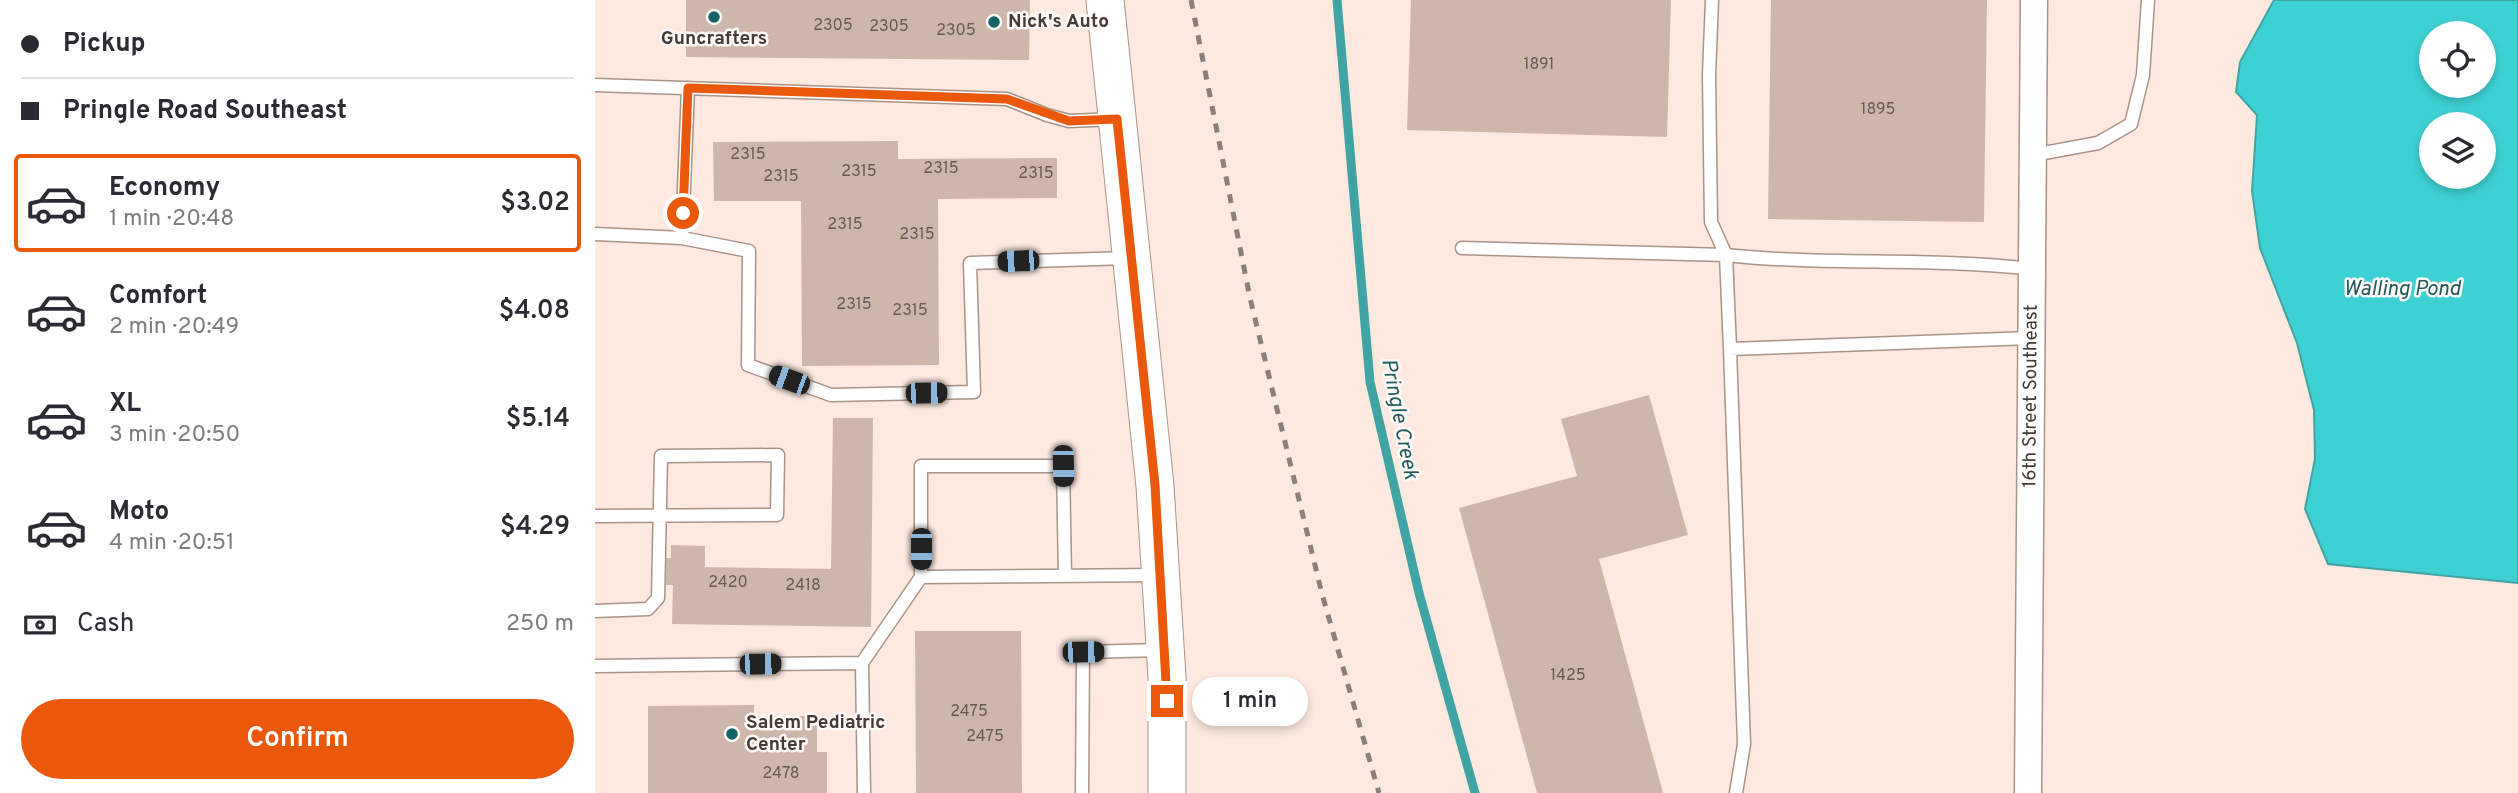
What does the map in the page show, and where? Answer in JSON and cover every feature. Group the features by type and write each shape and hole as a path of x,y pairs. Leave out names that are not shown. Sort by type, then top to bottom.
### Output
{"street":[{"path":"1105,0 1155,485 1165,650 1167,793"},
{"name":"16th Street Southeast","path":"2028,793 2034,0"}],"lane":[{"path":"1712,0 1709,75 1711,222 1726,255 1744,744 1736,793"},
{"path":"2033,155 2098,143 2131,124 2143,75 2148,0"},
{"path":"595,85 1007,99 1069,121 1117,119"},
{"path":"682,238 688,88"},
{"path":"595,234 682,238 749,251 748,365 831,396 975,392 970,263 1132,258"},
{"path":"1462,248 1726,255 1767,260 1984,263 2032,269"},
{"path":"1730,349 2032,338"},
{"path":"595,516 660,516 777,515 778,455 661,456 660,516 658,597 648,609 595,611"},
{"path":"864,793 862,663 921,577 921,466 1063,466 1065,576"},
{"path":"921,577 1161,575"},
{"path":"1082,793 1083,652 1165,650"},
{"path":"595,666 862,663"}],"water":[{"name":"Walling Pond","path":"2274,0 2518,0 2518,583 2328,564 2305,509 2315,459 2314,410 2297,343 2260,248 2252,191 2257,115 2236,92 2240,62"}],"building":[{"path":"686,0 1030,0 1029,60 686,57"},
{"path":"1411,0 1671,0 1667,137 1407,130"},
{"path":"1771,0 1987,0 1984,222 1768,219"},
{"path":"898,141 898,159 1057,158 1057,198 938,199 939,365 802,366 801,201 714,201 713,142"},
{"path":"1649,395 1688,535 1599,559 1663,793 1537,793 1459,508 1577,476 1561,419"},
{"path":"833,418 873,418 871,627 672,624 673,585 666,585 666,558 671,558 671,545 705,546 705,567 831,569"},
{"path":"915,631 1021,631 1022,793 916,793"},
{"name":"Salem Pediatric Center","path":"754,705 754,716 817,716 817,752 827,752 827,793 648,793 648,706"}],"waterway":[{"name":"Pringle Creek","path":"1337,0 1370,382 1419,593 1475,793"}],"railway":[{"path":"1191,0 1250,298 1322,594 1379,793"}],"place":[{"name":"Guncrafters","path":"714,17"},
{"name":"Nick's Auto","path":"994,22"},
{"name":"Salem Pediatric Center","path":"732,734"}],"route":[{"path":"683,213 688,88 1007,99 1069,121 1117,119 1155,485 1167,701"}]}
